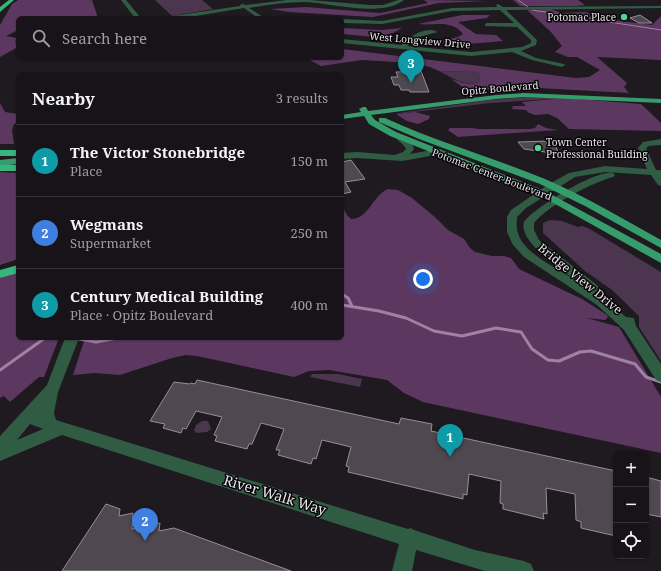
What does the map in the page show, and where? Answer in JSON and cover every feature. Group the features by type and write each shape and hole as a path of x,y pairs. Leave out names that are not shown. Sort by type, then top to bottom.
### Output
{"highway":[{"path":"0,9 5,0"},
{"path":"0,9 12,0"},
{"path":"0,153 16,154"},
{"path":"0,168 16,168"},
{"path":"0,274 16,270"}],"main road":[{"name":"Opitz Boulevard","path":"344,116 366,111 519,91 629,97 661,96"},
{"name":"Opitz Boulevard","path":"344,112 524,95 661,101"},
{"name":"Potomac Center Boulevard","path":"366,111 368,118 372,122 400,138 436,152 547,189"},
{"name":"Potomac Center Boulevard","path":"366,111 418,136 501,165 564,198 661,245"},
{"path":"344,120 361,123 386,131"},
{"path":"0,158 16,154"},
{"path":"0,163 16,160"},
{"name":"Potomac Center Boulevard","path":"564,198 661,259"}],"street":[{"path":"123,0 136,16"},
{"path":"234,0 259,16"},
{"path":"189,16 213,11 296,1 379,6 393,4 402,0"},
{"path":"583,0 593,7"},
{"name":"West Longview Drive","path":"344,41 471,54 513,50 529,47 535,43 534,40 496,3"},
{"path":"344,21 382,23 444,10 661,6"},
{"path":"487,25 519,25"},
{"path":"402,47 409,39 430,32 435,32"},
{"path":"513,50 534,59 562,65"},
{"path":"395,158 406,154 410,149 409,146 400,138"},
{"path":"661,142 646,144 642,148 643,154 657,173 661,184"},
{"path":"344,156 357,155 406,158 423,153 436,152"},
{"path":"629,327 607,306 537,262 517,244 512,232 512,218 515,212 522,206 547,189 572,175 605,169 657,173"},
{"path":"564,198 597,178 635,171"},
{"name":"Bridge View Drive","path":"564,198 540,211 529,221 528,226 532,238 541,248 619,310 628,319 629,327 661,376"},
{"path":"0,454 57,427 46,413 53,387 71,340"},
{"path":"0,447 53,387"},
{"name":"River Walk Way","path":"27,417 410,537 475,559 524,571"},
{"path":"402,571 410,537"}],"shaded area":[{"path":"18,0 92,0 97,16 16,16 16,31 6,36 16,38 16,48 0,57 0,25 12,4"},
{"path":"155,0 202,0 213,9 172,16"},
{"path":"424,0 488,1 439,3 373,17 289,12 270,9 306,7 380,13 428,3"},
{"path":"513,0 578,0 585,5 520,6"},
{"path":"550,9 562,13 585,12 589,13 591,17 652,25 661,16 661,60 597,57 627,83 624,87 629,93 539,88 467,90 451,79 472,84 480,82 479,72 439,71 430,67 412,63 362,60 321,66 310,60 344,60 344,49 576,78 589,77 600,70 577,57 568,57 555,52 562,46 551,32 527,10"},
{"path":"462,15 490,15 487,18 458,22 476,34 496,35 503,41 470,44 445,43 440,41 458,37 463,34 453,26 442,24 418,24"},
{"path":"344,28 381,30 402,28 384,38 344,34"},
{"path":"439,71 479,72 480,82 464,83"},
{"path":"527,97 563,98 490,103 396,114 490,100"},
{"path":"563,98 641,104 661,123 661,131 569,129 557,118 548,114 535,115 526,110 512,109 513,106 526,106 522,102"},
{"path":"0,103 5,112 16,114 16,123 14,124 12,130 14,144 0,144"},
{"path":"415,112 430,116 429,119 418,124 407,121 396,114"},
{"path":"538,124 546,128 558,130 458,137 448,130 450,128 530,129 535,128"},
{"path":"0,172 16,173 16,260 0,265"},
{"path":"388,189 398,190 412,198 448,230 464,239 470,248 475,252 511,258 519,269 582,299 607,315 608,317 605,320 587,318 619,327 661,397 661,453 423,402 404,393 387,380 329,370 309,371 294,377 197,356 186,355 120,375 94,373 73,375 84,340 344,340 344,210 351,219 357,218 366,211 383,192"},
{"path":"550,220 562,221 578,227 582,226 588,228 661,272 661,361 639,327 639,316 612,290 585,271 543,233 543,223"},
{"path":"16,273 16,340 58,340 44,377 39,377 10,402 4,396 0,398 0,278"},
{"path":"312,374 338,374 362,379 360,387 310,377"},
{"path":"202,421 208,421 211,429 207,432 196,433 194,430 196,425"}],"building":[{"path":"640,15 652,23 639,23 630,18"},
{"path":"421,71 429,92 410,92 409,90 401,90 399,85 394,85 391,77 398,77 396,72"},
{"name":"Town Center Professional Building","path":"548,141 554,143 559,154 524,149 518,142"},
{"path":"351,160 365,179 345,182 351,192 344,194 344,162"},
{"path":"197,380 399,424 401,418 432,424 431,431 613,470 613,535 581,528 581,522 576,520 575,494 546,488 547,514 543,513 544,519 503,509 503,504 500,503 501,481 469,474 467,495 463,494 463,499 348,472 349,467 346,466 351,447 322,440 316,459 313,458 311,464 278,455 280,450 276,450 284,429 261,423 252,444 249,444 247,449 215,441 217,436 214,435 222,417 196,411 186,429 183,428 181,433 163,428 165,424 150,421 174,382 195,384"},
{"path":"649,478 661,481 661,517 649,515"},
{"path":"106,504 120,509 119,516 133,513 132,529 160,523 159,531 174,528 291,571 62,571"}],"waterway":[{"path":"518,0 528,7"},
{"path":"532,10 661,30"},
{"path":"344,295 348,298 352,306"},
{"path":"344,305 379,311 406,318 434,331 462,336 496,328 521,332 532,349 548,360 559,361 580,352 591,351 635,364 646,377 661,382"},
{"path":"0,370 42,340"},
{"path":"85,340 96,342 106,340"}],"place":[{"name":"Potomac Place","path":"624,17"},
{"name":"Century Medical Building","path":"411,83"},
{"name":"Town Center Professional Building","path":"538,148"},
{"name":"The Victor Stonebridge","path":"450,457"},
{"name":"Wegmans","path":"145,541"}]}
